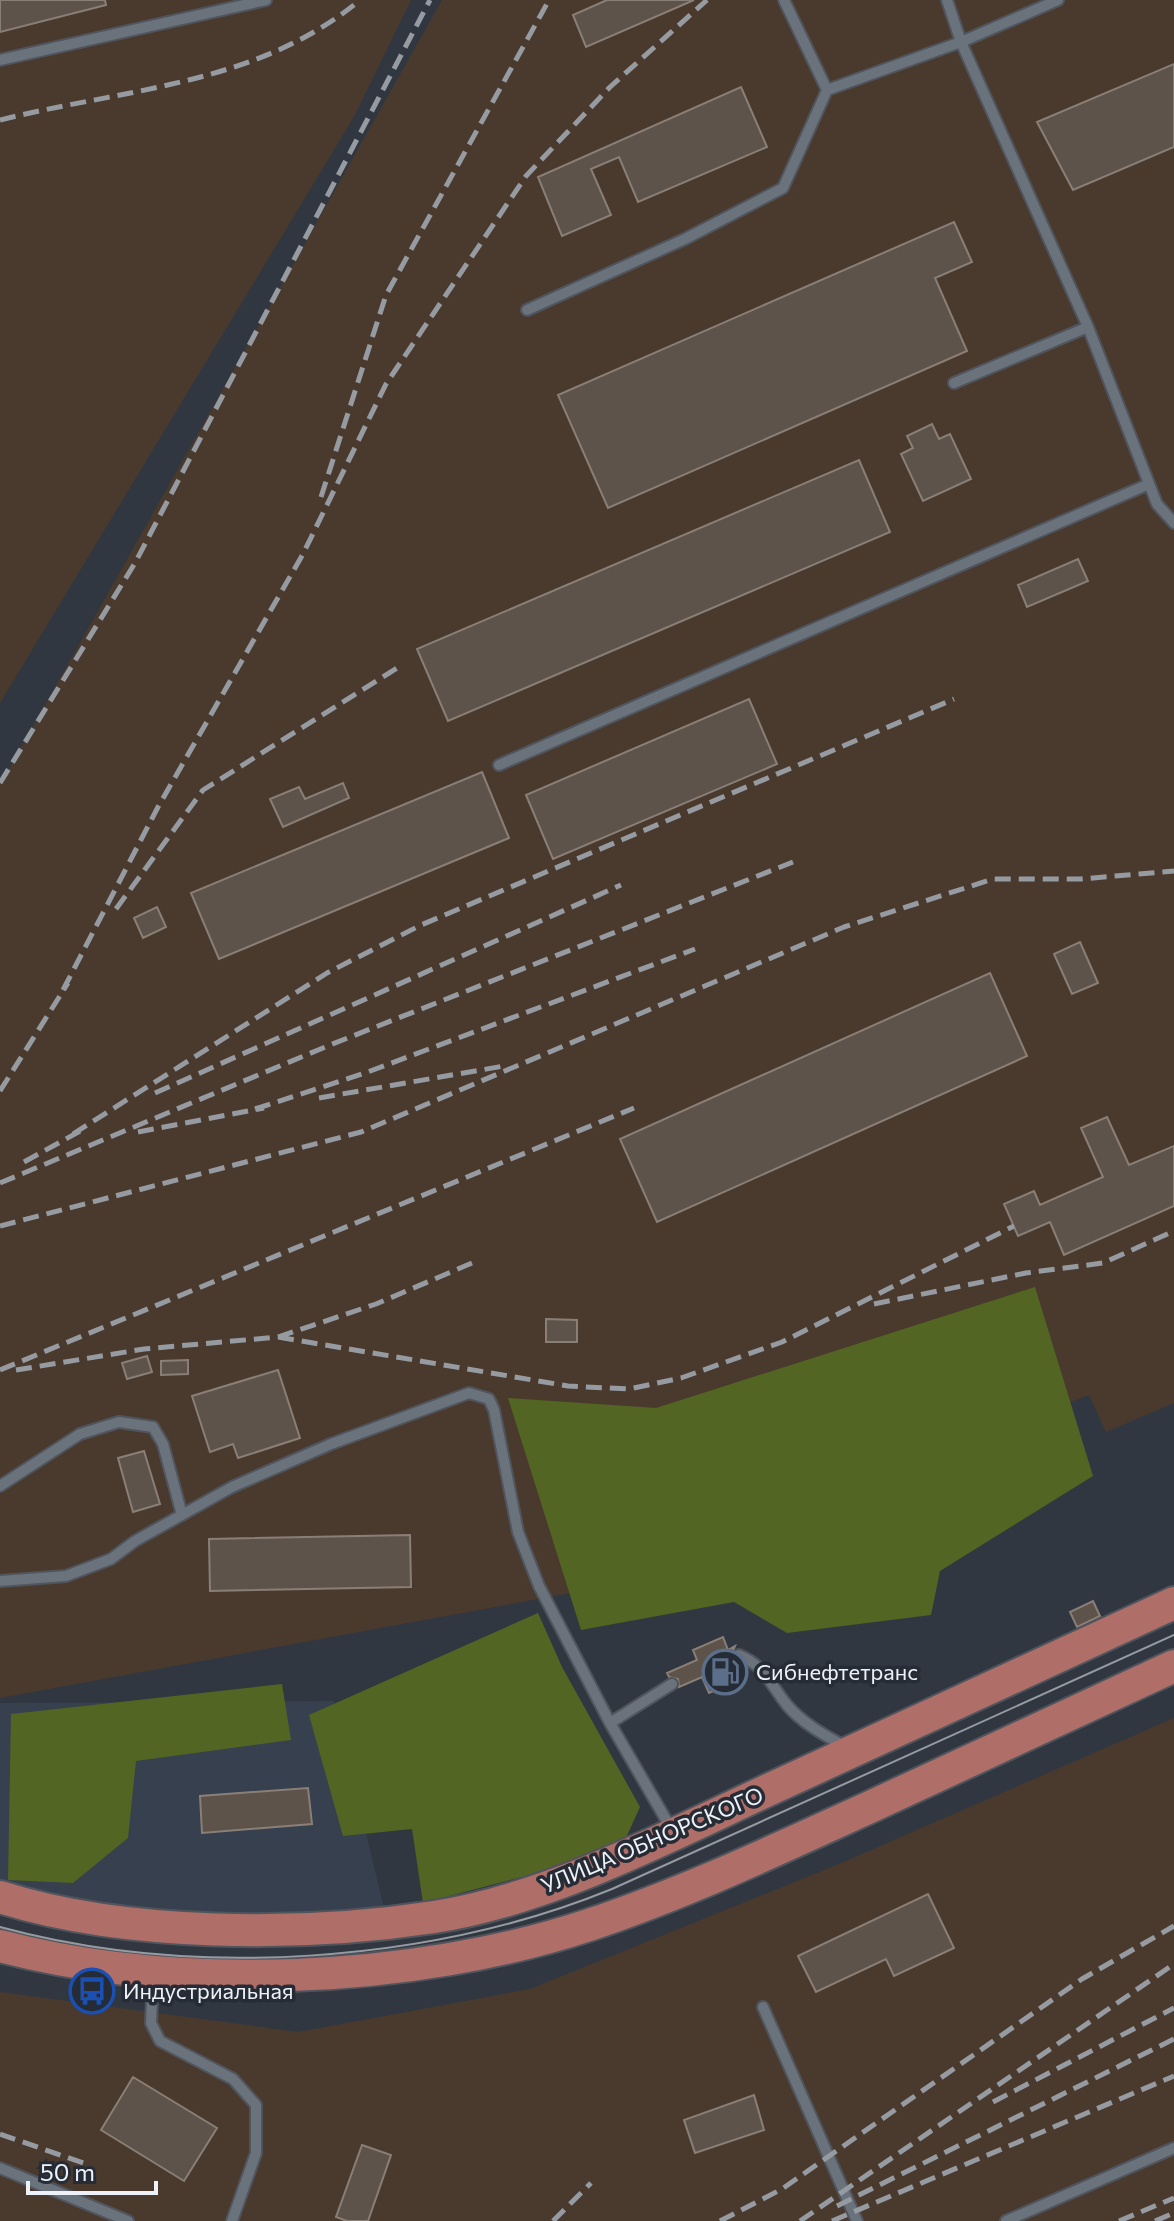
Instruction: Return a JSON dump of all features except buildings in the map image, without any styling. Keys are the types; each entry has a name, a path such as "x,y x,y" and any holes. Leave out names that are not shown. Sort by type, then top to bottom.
{"main road":[{"name":"УЛИЦА ОБНОРСКОГО","path":"0,1897 43,1911 165,1926 273,1930 435,1917 558,1884 1174,1603"},
{"path":"0,1946 36,1955 153,1971 271,1977 463,1956 588,1926 751,1862 1174,1666"}],"lane":[{"path":"0,60 266,0"},
{"path":"784,0 827,90"},
{"path":"947,0 961,42 1088,327 1157,504 1174,523"},
{"path":"527,310 685,239 783,188 827,90 961,42 1058,0"},
{"path":"954,383 1088,327"},
{"path":"499,765 1149,484"},
{"path":"0,1581 66,1576 111,1559 232,1487 345,1438 469,1393 489,1399 518,1532 539,1586 610,1723 670,1823 673,1834"},
{"path":"0,1486 80,1434 119,1422 153,1427 163,1444 182,1515"},
{"path":"739,1655 756,1662 788,1706 816,1730 853,1751"},
{"path":"610,1723 672,1684"},
{"path":"153,1971 151,2023 160,2041 233,2079 256,2105 256,2153 232,2221"},
{"path":"763,2007 857,2221"},
{"path":"1006,2221 1174,2148"},
{"path":"0,2168 128,2221"}],"shaded area":[{"path":"0,0 411,0 355,115 0,703"},
{"path":"442,0 1174,0 1174,1403 1106,1432 1089,1395 587,1590 0,1698 0,785"},
{"path":"334,1701 384,1908 272,1917 169,1916 0,1888 0,1703"},
{"path":"1174,1718 1174,2221 0,2221 0,1992 298,2032 530,1989 839,1864"}],"green space":[{"path":"1035,1287 1093,1476 940,1571 931,1615 787,1633 734,1602 581,1630 508,1398 656,1408"},
{"path":"538,1613 562,1667 640,1807 620,1851 423,1903 412,1829 343,1836 309,1715"},
{"path":"282,1684 291,1740 136,1761 128,1838 73,1883 8,1880 11,1714"}],"tram line":[{"path":"0,1927 74,1943 151,1954 230,1958 309,1956 388,1948 466,1934 541,1914 612,1889 1174,1635"}],"railway":[{"path":"0,120 141,91 234,67 278,50 320,28 360,0"},
{"path":"0,783 135,563 430,0"},
{"path":"321,497 386,295 549,0"},
{"path":"63,990 158,807 303,554 386,384 526,176 610,87 707,0"},
{"path":"116,909 203,790 397,668"},
{"path":"73,1134 327,973 421,925 954,699"},
{"path":"0,1183 330,1045 793,862"},
{"path":"0,1226 361,1132 844,927 993,879 1081,879 1174,871"},
{"path":"155,1093 621,885"},
{"path":"255,1109 365,1073 695,949"},
{"path":"0,1091 68,983"},
{"path":"319,1098 504,1066"},
{"path":"138,1132 264,1108"},
{"path":"0,1370 634,1108"},
{"path":"24,1162 84,1129"},
{"path":"278,1337 568,1386 629,1389 681,1378 782,1342 1014,1226"},
{"path":"874,1304 1026,1273 1103,1263 1174,1231"},
{"path":"16,1370 144,1349 278,1337 376,1304 472,1263"},
{"path":"720,2221 782,2189 1082,1979 1174,1926"},
{"path":"800,2221 1174,1964"},
{"path":"993,2102 1174,2008"},
{"path":"837,2206 1174,2039"},
{"path":"832,2221 1174,2076"},
{"path":"0,2134 86,2164"},
{"path":"553,2221 591,2183"},
{"path":"1119,2221 1174,2198"},
{"path":"1155,2221 1174,2213"}],"place":[{"name":"Сибнефтетранс","path":"725,1672"},
{"name":"Индустриальная","path":"92,1991"}]}
